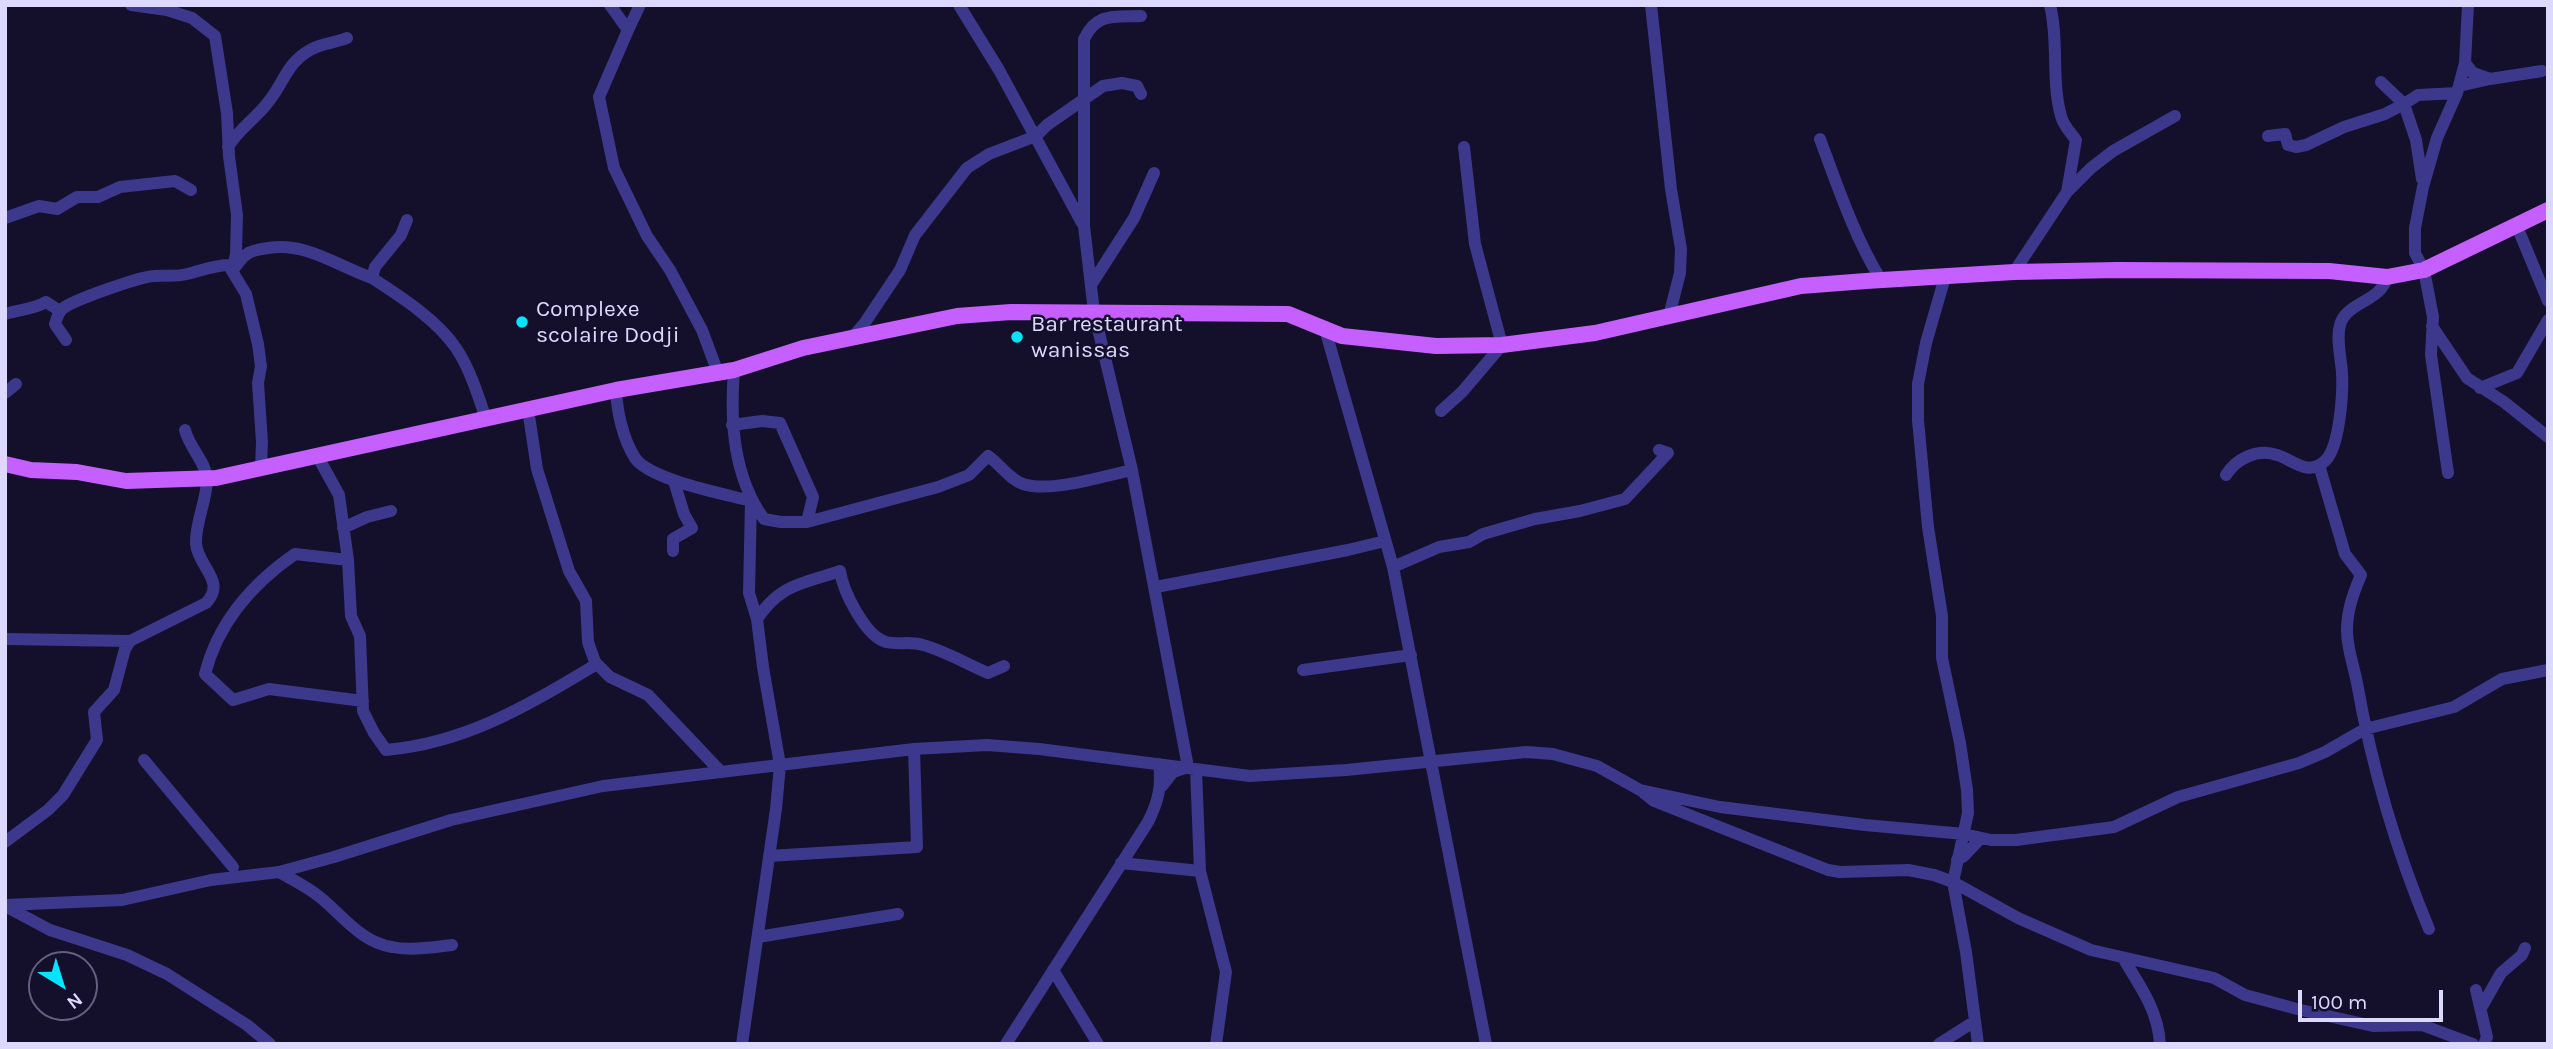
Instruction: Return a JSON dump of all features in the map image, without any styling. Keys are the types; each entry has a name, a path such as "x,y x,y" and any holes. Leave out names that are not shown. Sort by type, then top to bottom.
{"main road":[{"path":"5,464 31,470 77,472 126,481 207,478 318,457 616,390 726,372 803,348 957,316 1011,312 1288,314 1342,336 1436,346 1502,345 1595,333 1801,286 2014,272 2117,270 2329,271 2387,277 2424,270 2548,210"}],"street":[{"path":"131,5 167,10 192,18 215,36 227,113 228,147 237,215 236,254 232,271"},
{"path":"610,5 628,30"},
{"path":"640,5 599,97 614,169 647,236 670,270 726,372 738,460 751,501 764,519 807,522 938,487 969,475 988,456 1010,475 1027,485 1064,484 1132,470"},
{"path":"960,5 1036,136 1084,226"},
{"path":"1651,5 1671,189 1681,249 1680,273 1669,316"},
{"path":"2050,5 2055,25 2061,117 2076,140 2067,192"},
{"path":"2448,473 2431,355 2433,317 2424,270 2415,253 2416,228 2423,187 2437,138 2458,89 2465,63 2469,5"},
{"path":"1140,16 1109,17 1093,24 1083,45 1084,226 1094,312 1132,470 1192,768 1200,871 1226,972 1216,1044"},
{"path":"228,147 235,135 269,102 294,62 312,48 347,38"},
{"path":"2465,63 2473,73 2490,79"},
{"path":"2423,187 2416,140 2404,104 2385,86 2418,95 2546,70"},
{"path":"852,338 900,270 915,235 962,174 989,154 1036,136 1046,125 1103,86 1113,83 1134,85 1141,94"},
{"path":"2268,136 2285,134 2288,145 2306,145 2344,127 2390,111 2418,95"},
{"path":"2390,111 2403,116 2410,125"},
{"path":"2014,272 2067,192 2091,168 2113,151 2175,116"},
{"path":"1820,139 1864,252 1881,280"},
{"path":"1441,411 1502,345 1475,244 1464,147"},
{"path":"1091,285 1134,218 1154,173"},
{"path":"5,218 39,206 57,209 77,197 97,197 120,187 175,181 191,190"},
{"path":"372,278 375,267 401,236 407,220"},
{"path":"2516,224 2548,301"},
{"path":"232,271 248,252 287,246 326,257 344,268 372,278 413,305 450,340 465,364 486,419"},
{"path":"66,340 55,324 60,311 70,304 99,292 154,276 169,277 229,265 246,294 258,344 261,366 258,383 262,433 261,467"},
{"path":"1945,277 1926,342 1918,384 1918,421 1928,527 1941,616 1942,658 1967,790 1968,813 1953,882 1966,952 1978,1044"},
{"path":"2226,475 2232,464 2240,459 2267,453 2278,455 2304,468 2319,465 2326,460 2339,424 2342,378 2338,328 2342,318 2380,292 2387,277"},
{"path":"5,314 19,309 33,310 46,302 60,311"},
{"path":"2480,388 2517,373 2548,320"},
{"path":"2432,326 2467,378 2504,402 2548,437"},
{"path":"1325,329 1393,567 1486,1044"},
{"path":"5,393 16,384"},
{"path":"616,390 617,411 636,460 674,481 751,501"},
{"path":"527,409 534,457 564,557 586,601 588,642 597,664 610,677 648,695 721,772"},
{"path":"732,425 762,421 780,423 813,497 807,522"},
{"path":"5,639 130,641 206,603 213,596 212,579 196,544 207,478 202,462 188,444 185,430"},
{"path":"1393,567 1438,547 1469,541 1483,534 1535,519 1625,499 1668,453 1659,450"},
{"path":"318,457 339,495 348,560 351,616 360,636 363,711 386,750 427,745 516,712 530,701 597,664"},
{"path":"2319,465 2345,554 2361,575 2350,600 2347,634 2365,729 2398,848 2429,929"},
{"path":"673,551 674,539 692,528 684,514 674,481"},
{"path":"742,1044 780,765 757,620 749,593 751,501"},
{"path":"343,527 391,511"},
{"path":"1156,587 1385,541"},
{"path":"348,560 295,554 275,568 228,619 211,652 205,674 233,700 269,689 363,701"},
{"path":"757,620 770,602 785,590 841,571 852,602 868,629 878,639 923,645 988,673 1004,666"},
{"path":"5,842 48,810 63,795 93,749 98,733 94,712 114,690 125,649 130,641"},
{"path":"1303,670 1411,655"},
{"path":"1640,790 1720,807 1964,834 1991,840 2093,832 2113,827 2178,797 2299,763 2325,752 2365,729 2454,707 2502,679 2548,670"},
{"path":"5,905 122,900 211,880 279,872 491,810 603,786 914,749 987,745 1039,749 1250,776 1346,771 1525,752 1553,754 1597,766 1640,790 1654,802 1828,870 1908,870 1953,882 2018,918 2091,950 2214,978 2245,995 2301,1010 2373,1026 2422,1025 2455,1041 2473,1044"},
{"path":"769,856 918,847 914,749"},
{"path":"144,760 233,867"},
{"path":"1159,764 1162,786"},
{"path":"1006,1044 1148,822 1162,786 1173,772 1192,768"},
{"path":"1957,860 1981,838"},
{"path":"1121,863 1200,871"},
{"path":"279,872 306,887 357,931 377,942 408,949 452,946"},
{"path":"5,905 50,930 127,955 167,974 247,1024 270,1044"},
{"path":"758,937 898,914"},
{"path":"2481,1007 2494,984 2525,948"},
{"path":"2123,958 2149,1000 2159,1025 2160,1044"},
{"path":"1053,970 1098,1044"},
{"path":"2476,989 2487,1037 2484,1044"},
{"path":"1940,1044 1975,1021"}],"place":[{"name":"Complexe scolaire Dodji","path":"522,322"},
{"name":"Bar restaurant wanissas","path":"1017,337"}]}
